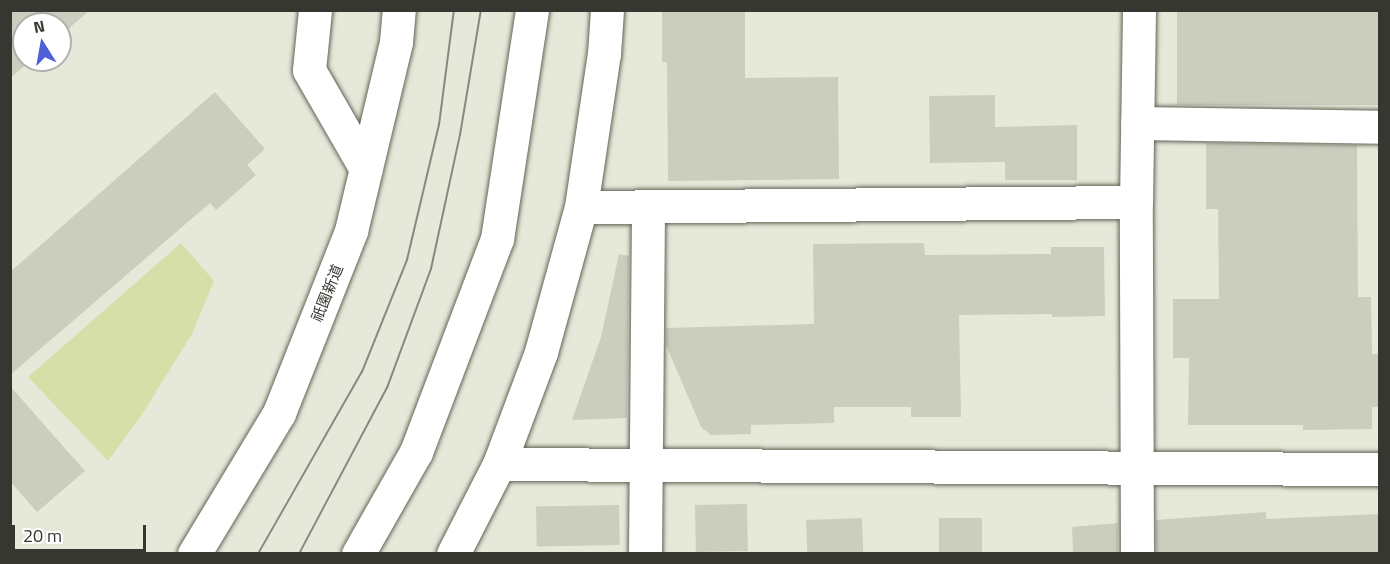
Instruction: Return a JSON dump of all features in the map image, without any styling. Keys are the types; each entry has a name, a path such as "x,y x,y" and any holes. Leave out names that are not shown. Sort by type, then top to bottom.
{"main road":[{"path":"315,10 309,70 366,169"},
{"name":"祇園新道","path":"194,554 279,413 351,231 396,42 399,10"},
{"path":"358,554 416,452 497,239 532,10"},
{"path":"453,554 499,464 541,352 581,207 604,54 607,10"},
{"path":"1137,554 1136,202 1139,10"},
{"path":"1137,123 1380,128"},
{"path":"581,207 1136,202"},
{"path":"645,554 648,207"},
{"path":"499,464 1380,469"}],"green space":[{"path":"181,243 214,281 192,334 143,413 108,461 28,377"}],"building":[{"path":"10,10 90,10 72,26 72,12 12,12 12,72 17,72 10,78"},
{"path":"662,10 745,10 745,78 838,77 839,179 668,181 667,62 662,62"},
{"path":"1177,10 1380,10 1380,105 1177,105"},
{"path":"215,92 265,149 247,165 256,175 216,210 210,203 10,375 10,272"},
{"path":"995,95 995,127 1077,125 1077,180 1005,180 1005,162 930,163 929,96"},
{"path":"1206,143 1357,145 1358,297 1371,297 1372,354 1380,354 1380,407 1372,407 1372,429 1303,430 1303,425 1188,425 1189,358 1173,358 1173,299 1219,299 1218,209 1206,209"},
{"path":"924,243 925,255 1051,254 1051,247 1104,247 1105,316 959,315 961,417 911,417 911,407 834,407 834,423 751,425 751,434 711,435 701,427 666,345 666,328 814,324 813,244"},
{"path":"619,254 629,256 627,418 572,420 601,337"},
{"path":"10,386 85,471 37,512 10,481"},
{"path":"747,504 748,551 696,552 695,505"},
{"path":"619,505 620,545 537,546 536,506"},
{"path":"1266,512 1266,519 1380,514 1380,554 1156,554 1156,520"},
{"path":"862,518 863,552 807,554 806,520"},
{"path":"939,518 982,518 982,554 939,554"},
{"path":"1118,523 1118,554 1073,554 1072,527"}],"tram line":[{"path":"258,554 362,372 407,260 439,125 454,10"},
{"path":"299,554 387,388 431,269 460,135 481,10"}]}
